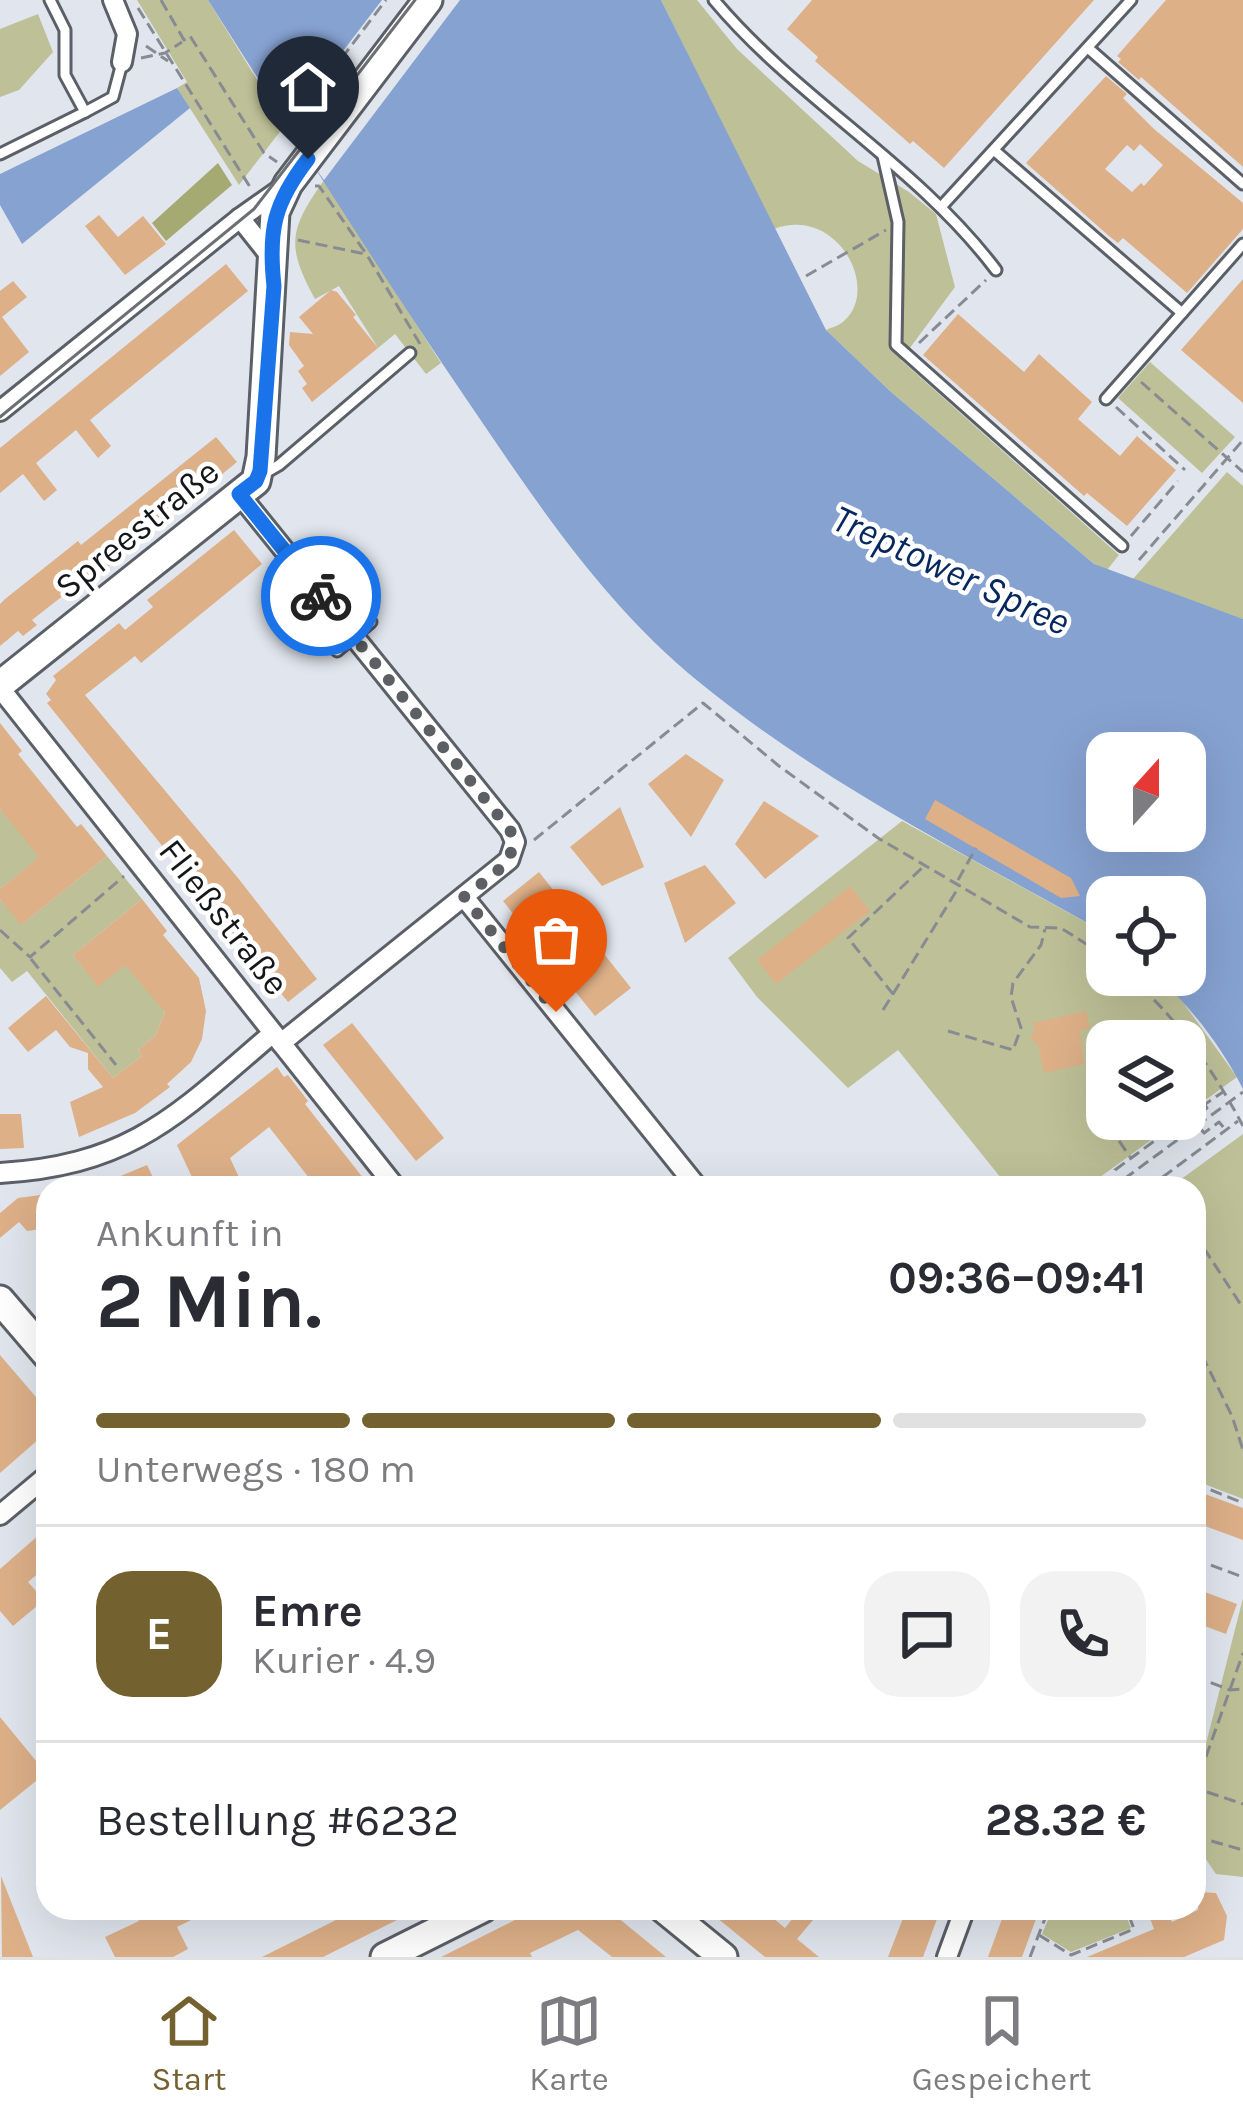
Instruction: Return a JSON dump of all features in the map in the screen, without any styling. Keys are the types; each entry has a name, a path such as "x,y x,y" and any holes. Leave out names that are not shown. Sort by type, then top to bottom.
{"main road":[{"name":"Spreestraße","path":"0,686 256,481 280,248 275,212 288,184 428,0"},
{"path":"0,1300 36,1342"},
{"path":"385,1957 459,1920"},
{"path":"678,1920 723,1957"}],"street":[{"path":"113,0 127,34 122,62"},
{"path":"0,411 288,184"},
{"path":"240,218 280,248"},
{"path":"0,1173 62,1167 110,1153 143,1136 464,897 514,851 510,830 239,494"},
{"name":"Fließstraße","path":"0,686 386,1176"},
{"path":"464,897 688,1176"},
{"path":"0,1515 36,1485"},
{"path":"947,1957 961,1920"}],"lane":[{"path":"50,0 65,30 64,75 85,112"},
{"path":"714,0 752,46 941,207 996,270"},
{"path":"941,207 1131,0"},
{"path":"1088,48 1243,184"},
{"path":"0,154 113,98 122,62"},
{"path":"995,151 1182,314"},
{"path":"884,156 898,222 896,345 1122,546"},
{"path":"1106,399 1243,244"},
{"path":"260,471 279,465 410,353"},
{"path":"337,650 371,622"},
{"path":"526,974 548,957"}],"path":[{"path":"133,0 240,177 265,201"},
{"path":"160,0 184,40"},
{"path":"287,130 386,0"},
{"path":"127,34 169,62"},
{"path":"122,62 158,55 190,36 264,153"},
{"path":"319,186 422,343 410,353"},
{"path":"280,248 367,255"},
{"path":"806,276 848,253"},
{"path":"906,355 996,270"},
{"path":"1130,372 1243,472"},
{"path":"1106,399 1186,470"},
{"path":"1138,560 1243,440"},
{"path":"1122,546 1178,481"},
{"path":"514,851 527,846 704,703 779,766 878,838 1030,927 1060,928 1086,944"},
{"path":"883,1010 976,848"},
{"path":"30,957 140,864"},
{"path":"893,994 848,938 926,865"},
{"path":"948,1031 1013,1050 1021,1028 1011,998 1013,983 1041,945 1046,927"},
{"path":"0,930 30,957 116,1065"},
{"path":"1152,996 1202,1056 1243,1126"},
{"path":"1206,1103 1223,1092"},
{"path":"1206,1119 1243,1092"},
{"path":"1164,1176 1240,1120"},
{"path":"1206,1132 1220,1122 1225,1130"},
{"path":"1119,1140 1131,1158"},
{"path":"1115,1176 1115,1170 1156,1140"},
{"path":"1128,1176 1177,1140"},
{"path":"1206,1251 1243,1308"},
{"path":"1234,1294 1243,1288"},
{"path":"1206,1366 1232,1415 1243,1450"},
{"path":"1206,1489 1243,1503"},
{"path":"1206,1563 1243,1577"},
{"path":"1206,1752 1243,1653"},
{"path":"1206,1681 1230,1690 1243,1689"},
{"path":"1206,1791 1243,1804"},
{"path":"1206,1839 1243,1850"},
{"path":"1030,1957 1045,1920"},
{"path":"1039,1935 1071,1955 1134,1929 1131,1920"}],"green space":[{"path":"137,0 208,0 285,125 239,185 177,88 187,82"},
{"path":"661,0 697,0 737,49 858,161 936,214 955,287 901,360 1119,555 1107,570 1094,564 891,392 826,330 842,323 854,307 858,290 846,254 817,229 797,225 774,229"},
{"path":"38,14 53,52 19,90 0,97 0,29"},
{"path":"218,163 232,185 166,241 152,223"},
{"path":"324,180 441,363 426,374 395,334 378,348 339,286 315,299 299,265 296,238 304,212"},
{"path":"1150,362 1235,437 1202,473 1118,398"},
{"path":"1227,472 1243,486 1243,619 1132,580"},
{"path":"0,809 45,853 0,889"},
{"path":"902,821 1086,922 1086,996 1178,996 1196,1020 1086,1020 1086,1140 1151,1140 1102,1176 999,1176 898,1050 848,1088 757,997 728,958"},
{"path":"107,856 142,899 73,955 98,986 128,962 165,1012 155,1036 138,1050 142,1056 113,1078 27,971 12,982 0,968 0,899 22,924"},
{"path":"1206,1034 1237,1077 1206,1100"},
{"path":"1243,1134 1243,1499 1206,1485 1206,1176 1185,1176"},
{"path":"1243,1598 1243,1877 1216,1874 1206,1859 1206,1744"},
{"path":"1048,1920 1128,1920 1131,1928 1071,1952 1042,1934"}],"water":[{"name":"Treptower Spree","path":"208,0 661,0 826,330 891,392 1094,564 1243,619 1243,1089 1206,1030 1206,1020 1198,1020 1177,996 1206,996 1206,876 1086,876 1086,922 897,817 747,719 665,652 602,586 520,478"},
{"path":"177,88 190,108 22,244 0,205 0,174"}],"pier":[{"path":"382,0 460,0 324,180 285,127"}],"building":[{"path":"812,0 1094,0 944,168 815,61 818,57 787,29"},
{"path":"1166,0 1243,0 1243,167 1118,62 1117,56"},
{"path":"1106,76 1154,129 1243,203 1243,229 1187,293 1123,238 1118,243 1109,236 1026,163","holes":["1140,144 1163,165 1132,192 1105,169 1127,145 1134,151"]},
{"path":"99,215 118,237 143,216 166,244 125,275 85,226"},
{"path":"226,264 248,291 90,420 111,446 98,458 76,430 36,463 57,490 44,501 23,474 0,493 0,448"},
{"path":"1243,279 1243,403 1181,350"},
{"path":"13,281 27,297 2,317 29,352 0,376 0,291"},
{"path":"331,290 356,315 353,317 378,348 312,402 302,388 307,384 298,371 304,366 289,345 290,332 313,334 299,317"},
{"path":"958,314 1024,372 1039,354 1092,402 1078,419 1120,456 1137,436 1176,470 1127,526 1087,493 1084,496 923,355"},
{"path":"216,437 237,462 96,577 92,573 32,620 37,625 23,636 18,631 0,646 0,604 5,599"},
{"path":"234,530 262,564 141,663 135,656 85,695 317,979 288,1002 47,703 51,700 46,694 56,680 53,676 119,623 125,630 153,607 147,600"},
{"path":"0,723 22,751 18,754 107,856 21,925 0,899 0,889 39,857 0,809"},
{"path":"686,754 724,780 691,837 648,784"},
{"path":"935,800 1071,878 1080,896 1061,898 925,819"},
{"path":"764,801 819,836 765,879 735,844"},
{"path":"620,807 644,867 602,886 570,847"},
{"path":"705,865 736,903 685,943 664,883"},
{"path":"539,872 631,988 595,1016 553,964 555,952 542,950 503,901"},
{"path":"850,886 870,911 776,984 757,960"},
{"path":"142,899 167,931 163,935 199,978 206,1011 202,1039 191,1062 167,1084 170,1087 135,1113 79,1137 70,1102 103,1087 88,1069 88,1053 70,1047 56,1030 28,1052 8,1028 46,996 113,1078 142,1056 138,1050 155,1036 165,1012 125,965 98,987 73,955"},
{"path":"1086,1011 1086,1029 1080,1031 1084,1064 1044,1073 1038,1045 1030,1038 1033,1023"},
{"path":"352,1023 444,1138 416,1161 323,1045"},
{"path":"277,1067 284,1077 288,1075 362,1176 308,1176 269,1127 230,1158 238,1176 191,1176 177,1145"},
{"path":"0,1114 21,1114 24,1148 0,1149"},
{"path":"147,1165 152,1176 121,1176"},
{"path":"36,1196 36,1230 27,1231 19,1222 0,1238 0,1213 18,1198"},
{"path":"0,1355 36,1397 36,1442 0,1473"},
{"path":"1206,1494 1243,1508 1243,1540 1206,1526"},
{"path":"36,1538 36,1575 28,1582 36,1591 36,1607 13,1626 0,1611 0,1569"},
{"path":"1206,1592 1237,1604 1226,1634 1206,1626"},
{"path":"0,1717 36,1761 36,1781 0,1810"},
{"path":"1,1876 33,1957 2,1957"},
{"path":"1206,1892 1216,1893 1227,1916 1224,1940 1184,1957 1087,1957 1154,1929 1151,1920 1206,1920"},
{"path":"191,1920 177,1927 188,1949 173,1957 115,1957 105,1937 139,1921"},
{"path":"336,1920 397,1920 323,1957 262,1957"},
{"path":"515,1920 621,1920 666,1957 612,1957 578,1930 530,1953 532,1957 441,1957"},
{"path":"720,1920 775,1920 785,1928 791,1920 813,1920 797,1939 819,1957 765,1957"},
{"path":"902,1920 937,1920 923,1957 888,1957"},
{"path":"1002,1920 1036,1920 1022,1957 988,1957"}],"tram line":[{"path":"0,417 254,209 415,0"}],"way so far":[{"path":"321,596 510,830 515,842 509,860 464,897 556,1012"}],"route":[{"path":"308,159 288,184 275,212 260,471 256,481 239,494 321,596"}]}
